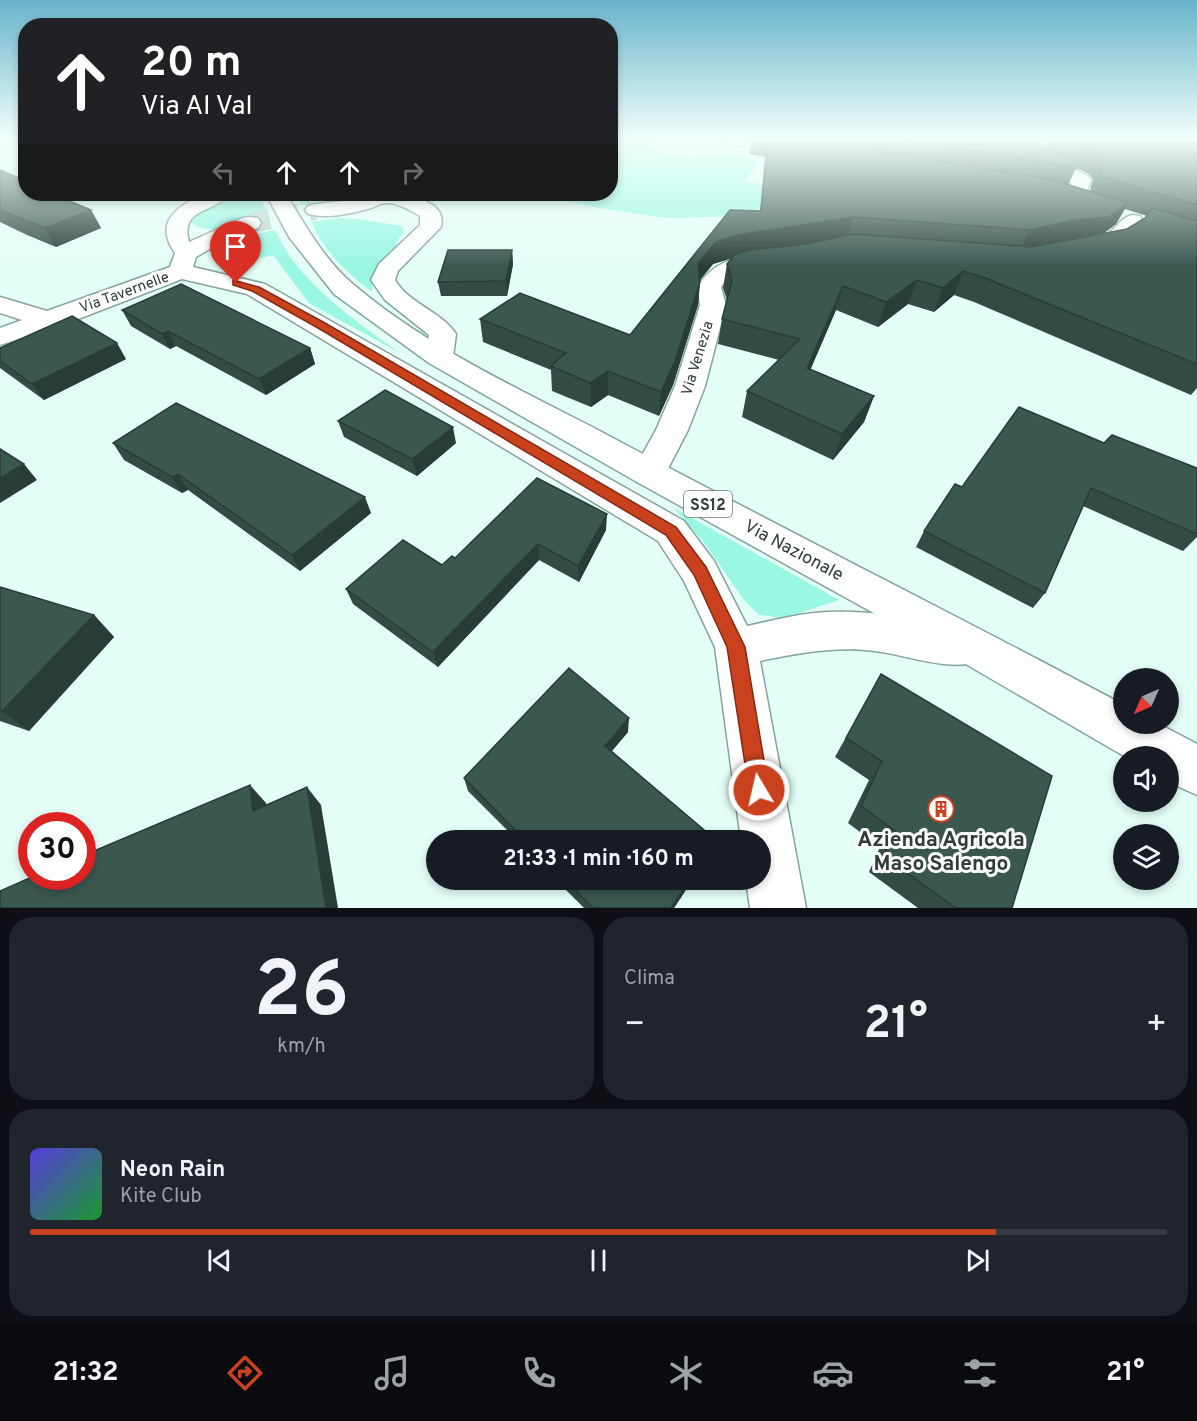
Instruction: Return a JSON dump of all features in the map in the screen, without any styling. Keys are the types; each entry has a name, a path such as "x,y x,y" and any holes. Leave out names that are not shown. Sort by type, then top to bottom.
{"street":[{"path":"1064,251 1106,245 1123,234 1083,182"},
{"path":"204,201 182,214 175,234 183,262 256,289 671,531 700,572 736,647 778,908"},
{"name":"Via Nazionale","path":"280,201 300,237 343,288 374,313 439,357 649,473 979,649 1197,771"},
{"path":"315,210 358,206 369,201"},
{"path":"404,201 430,213 432,220 430,227 387,268 383,280 387,290 434,323 443,334 439,357"},
{"name":"Via Tavernelle","path":"0,337 51,320 183,262 212,238 250,223"},
{"name":"Via Venezia","path":"649,473 672,430 690,386 713,305 709,287 722,271 744,264 789,259"},
{"path":"0,305 51,320"},
{"path":"736,647 816,631 874,632 979,649"}],"green space":[{"path":"618,182 751,182 800,193 740,216 667,218 567,201 618,201"},
{"path":"212,201 262,201 267,212 229,226 208,229 191,222 202,207"},
{"path":"299,201 349,201 301,205"},
{"path":"337,218 402,226 404,232 396,243 401,246 376,271 372,292 337,261 311,222"},
{"path":"275,230 291,258 328,298 400,353 309,303 273,255 257,259 239,270 224,266 218,259 237,242 250,236"},
{"path":"674,508 839,600 784,618 759,615 744,600 703,541"}],"building":[{"path":"0,182 18,182 18,201 70,201 91,210 45,228 0,209"},
{"path":"764,182 1061,182 1128,203 1109,217 1074,220 1030,230 853,217 739,235 716,242 698,263 700,282 675,361 661,392 608,371 590,383 551,366 566,353 480,319 520,293 630,335 730,210 761,211"},
{"path":"1121,182 1197,182 1197,205"},
{"path":"1152,208 1197,221 1197,364 963,271 943,288 917,280 886,302 843,286 807,368 874,396 842,434 747,391 800,339 722,319 732,281 727,264 735,254 806,244 854,234 1032,247 1127,229 1145,218"},
{"path":"448,250 512,250 506,281 438,282"},
{"path":"181,284 310,348 259,379 168,331 162,334 122,310"},
{"path":"72,316 117,343 32,384 0,361 0,348"},
{"path":"385,390 453,427 412,459 338,421"},
{"path":"176,403 365,497 292,555 178,474 172,477 113,443"},
{"path":"1019,407 1104,443 1112,435 1197,468 1197,534 1091,488 1045,593 924,531 955,484 962,487"},
{"path":"0,449 24,464 0,478"},
{"path":"537,478 607,514 578,566 538,544 433,652 346,589 403,540 442,565 452,556 455,558"},
{"path":"0,587 94,615 2,711 0,710"},
{"path":"569,668 629,718 605,746 704,830 515,830 464,778"},
{"name":"Azienda Agricola Maso Salengo","path":"881,674 1052,776 1012,908 956,908 884,856 895,831 861,806 882,761 846,738"},
{"path":"250,785 253,811 307,787 326,908 0,908 0,891 18,883 18,890 96,890 96,850"},
{"path":"575,890 683,890 671,908 593,908"}],"tunnel":[{"path":"250,223 315,210"}],"place":[{"name":"Azienda Agricola Maso Salengo","path":"941,809"}],"route":[{"path":"236,283 256,289 322,326 671,531 700,572 736,647 759,790"}]}
